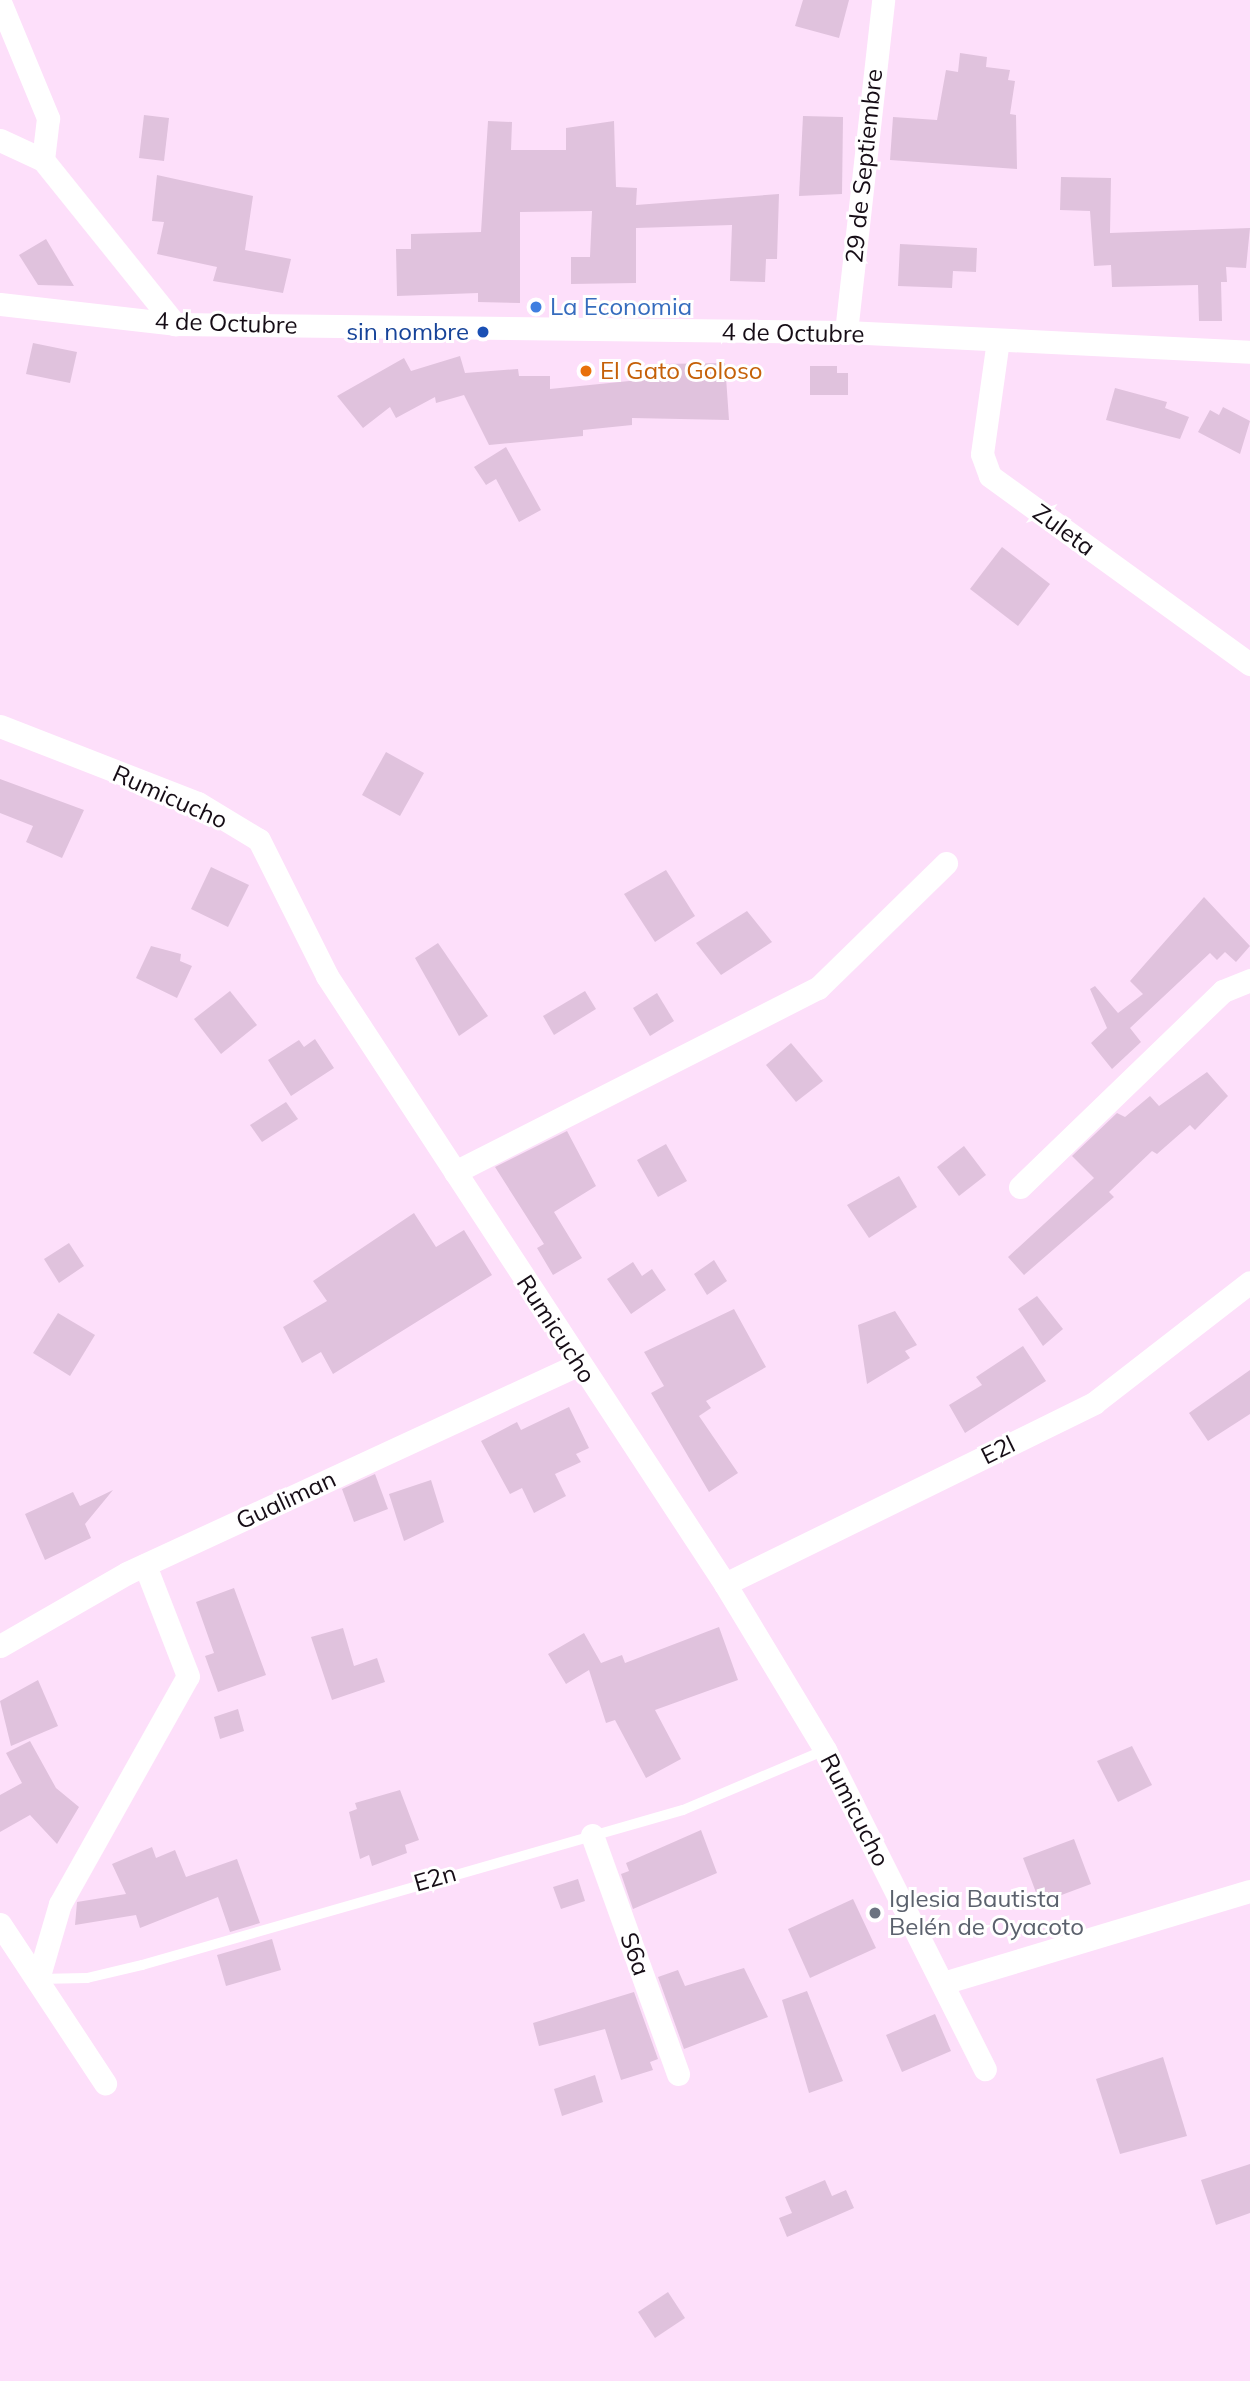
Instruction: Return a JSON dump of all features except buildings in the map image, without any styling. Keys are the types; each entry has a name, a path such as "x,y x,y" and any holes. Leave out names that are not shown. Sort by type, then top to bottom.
{"street":[{"name":"29 de Septiembre","path":"846,332 883,0"},
{"path":"0,2 48,118 43,160"},
{"path":"0,140 43,160 176,324"},
{"name":"4 de Octubre","path":"0,304 176,324 846,332 1250,352"},
{"name":"Zuleta","path":"998,340 982,454 990,476 1250,664"},
{"name":"Rumicucho","path":"0,726 198,803 259,840 327,976 578,1365 725,1584 825,1750 985,2069"},
{"path":"455,1172 818,988 946,863"},
{"path":"1020,1187 1223,991 1250,980"},
{"name":"E2l","path":"725,1584 1094,1403 1250,1282"},
{"name":"Gualiman","path":"0,1646 145,1565 578,1365"},
{"path":"38,1979 60,1904 188,1676 145,1565"},
{"name":"S6a","path":"592,1835 678,2074"},
{"path":"943,1983 1250,1891"},
{"path":"0,1924 105,2083"}],"lane":[{"name":"E2n","path":"38,1979 88,1978 142,1965 683,1810 825,1750"}],"place":[{"name":"La Economia","path":"536,307"},
{"name":"sin nombre","path":"483,332"},
{"name":"El Gato Goloso","path":"586,371"},
{"name":"Iglesia Bautista Belén de Oyacoto","path":"875,1913"}]}
